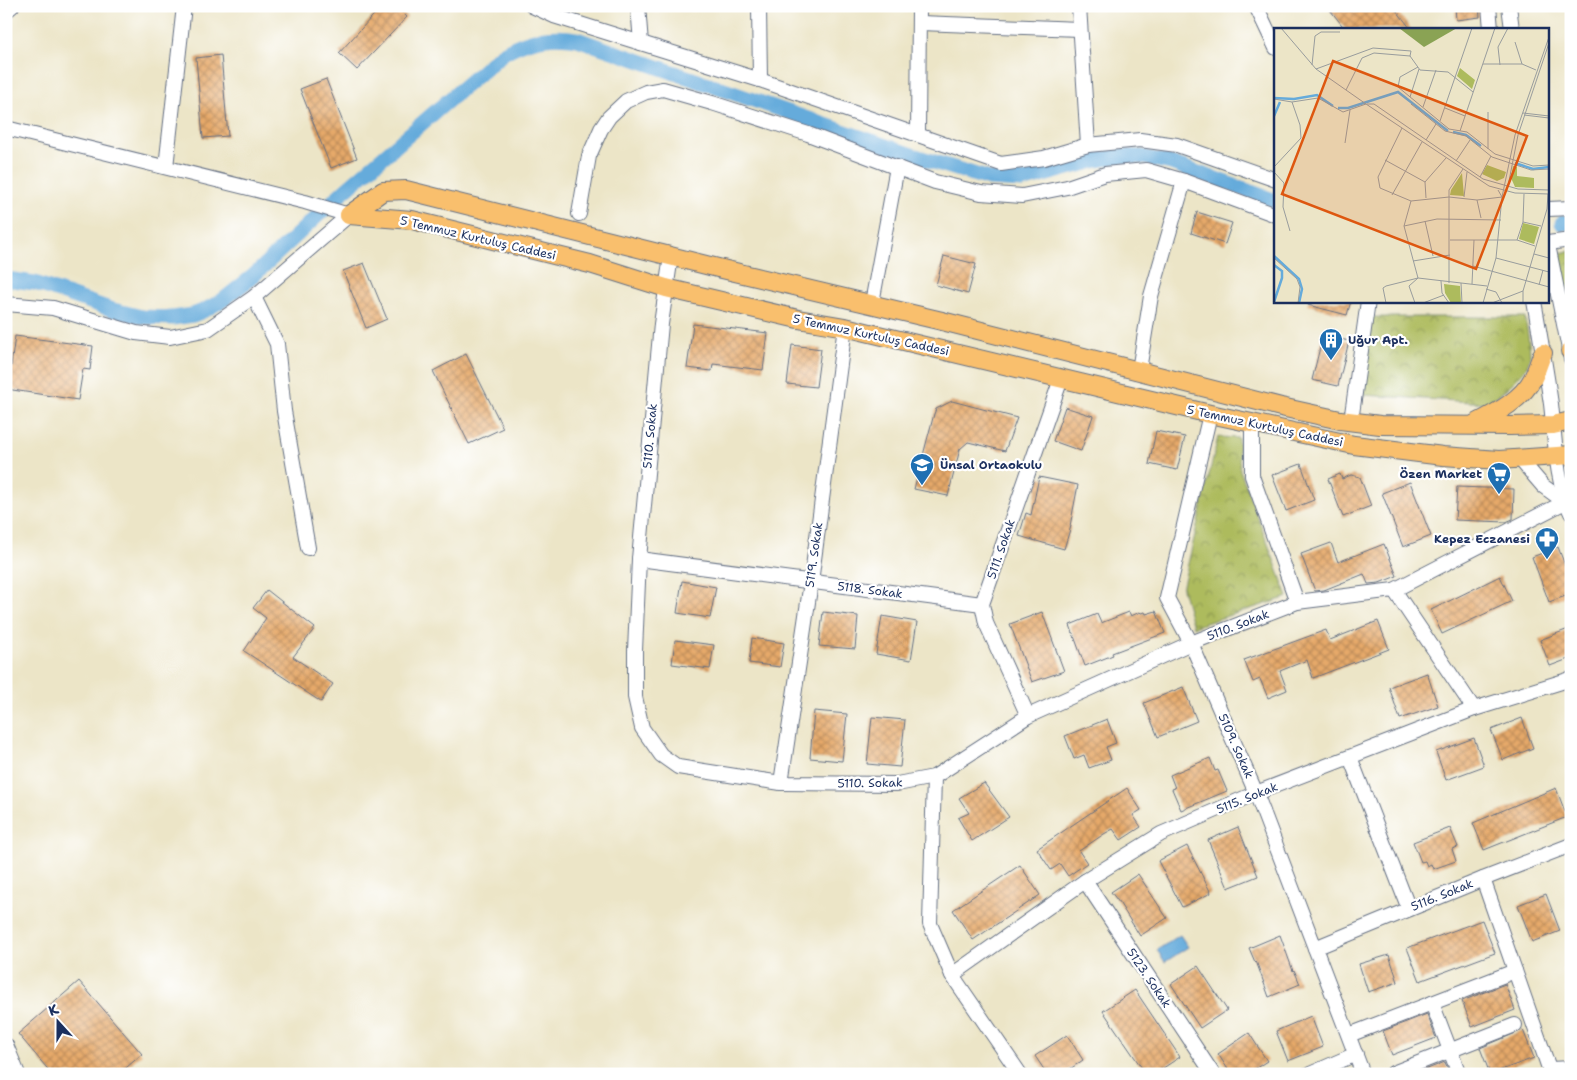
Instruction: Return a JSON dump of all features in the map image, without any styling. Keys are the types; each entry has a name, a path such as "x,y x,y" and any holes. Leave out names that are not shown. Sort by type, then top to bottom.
{"main road":[{"name":"5 Temmuz Kurtuluş Caddesi","path":"349,215 383,191 406,190 670,256 942,320 1281,407 1351,421 1380,425 1472,426 1571,422"},
{"name":"5 Temmuz Kurtuluş Caddesi","path":"349,215 412,220 590,264 666,288 798,319 845,327 1210,414 1354,445 1442,456 1499,460 1564,456"},
{"path":"933,348 942,320"},
{"path":"1472,426 1498,412 1514,400 1532,380 1543,353"}],"street":[{"path":"6,11 12,6"},
{"path":"166,167 184,6"},
{"path":"532,6 554,16 760,80 1001,164 1044,158 1088,145 1140,140 1177,145 1274,179"},
{"path":"638,6 641,43"},
{"path":"758,6 760,80"},
{"path":"918,135 919,6"},
{"path":"1079,6 1088,145"},
{"path":"1256,6 1274,44"},
{"path":"1489,6 1491,28"},
{"path":"1509,6 1512,28"},
{"path":"920,23 1080,29"},
{"path":"578,214 589,156 600,129 609,117 626,101 646,92 663,89 799,132 935,182 981,193 1022,196 1067,187 1105,174 1146,170 1184,181 1274,214"},
{"path":"6,128 305,202 349,215"},
{"path":"872,304 897,167"},
{"path":"1139,370 1151,296 1184,181"},
{"path":"1550,209 1571,208"},
{"path":"6,304 54,308 136,333 170,337 208,329 254,297 349,215"},
{"path":"1550,244 1571,240"},
{"path":"1550,254 1570,354"},
{"name":"5110. Sokak","path":"670,256 661,324 639,560 635,651 636,697 642,728 661,755 678,767 781,783 897,784 934,777 1028,716 1191,644 1297,602 1394,590 1565,507"},
{"path":"254,297 277,344 284,410 308,548"},
{"path":"1351,421 1368,302"},
{"path":"1534,302 1553,424 1564,456 1565,507"},
{"name":"5119. Sokak","path":"781,783 811,582 845,327"},
{"name":"5111. Sokak","path":"982,604 1061,379"},
{"name":"5109. Sokak","path":"1210,414 1167,598 1191,644 1256,793 1363,1074"},
{"path":"1252,422 1252,476 1297,602"},
{"path":"1519,458 1565,507"},
{"name":"5118. Sokak","path":"639,560 982,604"},
{"path":"1394,590 1474,709"},
{"path":"982,604 986,623 1028,716"},
{"name":"5115. Sokak","path":"952,975 1085,881 1161,834 1256,793 1474,709 1571,679"},
{"path":"1350,757 1409,909"},
{"path":"934,777 930,924 952,975 1020,1074"},
{"name":"5116. Sokak","path":"1315,948 1571,845"},
{"path":"1483,879 1551,1072 1571,1068"},
{"name":"5123. Sokak","path":"1085,881 1213,1074"},
{"path":"1349,1036 1515,971"},
{"path":"1432,1003 1459,1074"},
{"path":"1393,1073 1515,1025"},
{"path":"6,1045 18,1074"},
{"path":"1310,1074 1356,1054"}],"green space":[{"path":"1571,251 1571,309 1559,253"},
{"path":"1372,317 1525,317 1530,357 1525,369 1513,383 1487,403 1363,395"},
{"path":"1218,437 1238,438 1240,470 1288,597 1193,627 1182,589"}],"water":[{"path":"1180,935 1188,947 1165,962 1157,950"}],"building":[{"path":"382,6 396,6 407,17 357,70 339,53"},
{"path":"1327,6 1393,6 1410,28 1344,28"},
{"path":"1455,6 1479,6 1480,17 1456,20"},
{"path":"221,55 228,136 203,138 196,58"},
{"path":"326,79 357,158 331,168 300,89"},
{"path":"1197,212 1232,223 1225,244 1191,233"},
{"path":"944,256 976,264 968,294 936,285"},
{"path":"364,263 387,319 366,328 343,271"},
{"path":"1308,302 1351,302 1347,315 1308,305"},
{"path":"693,324 768,333 763,370 713,364 712,371 687,368"},
{"name":"Uğur Apt.","path":"1323,335 1349,341 1338,386 1312,380"},
{"path":"15,336 93,346 90,370 83,369 78,400 6,389 6,365 11,366"},
{"path":"792,345 821,349 816,387 787,384"},
{"path":"466,354 503,428 469,444 433,371"},
{"path":"952,401 1017,418 1005,451 968,442 960,449 948,496 914,489 936,409"},
{"path":"1065,407 1093,416 1081,451 1053,441"},
{"path":"1156,431 1185,437 1177,470 1149,464"},
{"path":"1301,464 1314,500 1286,511 1272,475"},
{"path":"1340,474 1342,479 1351,475 1360,477 1371,506 1343,517 1328,479"},
{"path":"1039,477 1078,485 1071,526 1064,549 1019,536 1026,513 1031,515"},
{"path":"1410,482 1431,536 1403,547 1382,493"},
{"path":"1457,487 1514,489 1513,519 1506,522 1455,520"},
{"path":"1331,543 1338,562 1384,544 1397,576 1379,583 1368,584 1364,574 1324,590 1315,591 1301,554"},
{"path":"1558,547 1571,581 1571,594 1549,602 1532,557"},
{"path":"1500,576 1512,601 1442,634 1431,610"},
{"path":"682,581 716,587 710,618 677,613"},
{"path":"267,590 315,628 293,657 333,684 321,702 244,651 266,618 253,608"},
{"path":"1156,611 1165,633 1112,653 1113,655 1085,666 1070,625 1097,614 1101,623 1129,612 1131,616 1140,612 1145,612 1146,614"},
{"path":"823,612 858,616 855,649 819,646"},
{"path":"1042,612 1064,671 1032,682 1010,624"},
{"path":"882,616 917,622 911,660 876,654"},
{"path":"1378,621 1389,649 1313,678 1307,660 1280,671 1287,690 1268,698 1260,679 1253,682 1244,660 1326,630 1330,640"},
{"path":"1571,628 1571,658 1550,666 1540,640"},
{"path":"752,638 784,643 780,667 749,663"},
{"path":"675,640 714,645 710,669 672,664"},
{"path":"1427,673 1438,706 1400,719 1389,687"},
{"path":"1183,687 1197,721 1158,737 1144,703"},
{"path":"814,711 847,714 842,761 810,758"},
{"path":"872,717 905,720 900,767 867,764"},
{"path":"1522,718 1533,748 1503,760 1491,730"},
{"path":"1107,719 1116,743 1106,747 1111,760 1089,768 1084,755 1074,759 1065,736"},
{"path":"1474,738 1484,766 1446,780 1436,752"},
{"path":"1210,758 1215,771 1218,770 1227,791 1181,810 1172,789 1175,788 1170,775"},
{"path":"984,783 1009,817 972,841 958,818 969,813 959,798"},
{"path":"1127,788 1141,810 1133,815 1141,827 1121,840 1113,829 1104,834 1079,851 1087,863 1068,876 1060,864 1051,870 1037,849"},
{"path":"1556,788 1567,817 1484,850 1473,823"},
{"path":"1238,827 1258,876 1228,888 1208,840"},
{"path":"1450,828 1458,847 1452,849 1456,861 1433,869 1431,864 1427,866 1425,861 1421,862 1413,842"},
{"path":"1187,846 1211,893 1182,907 1158,861"},
{"path":"1020,865 1040,895 973,940 953,910"},
{"path":"1138,874 1167,918 1140,936 1111,892"},
{"path":"1546,894 1560,931 1532,942 1518,905"},
{"path":"1482,920 1495,953 1420,981 1407,948"},
{"path":"1280,935 1293,971 1300,984 1269,997 1256,961 1249,948"},
{"path":"1389,955 1398,982 1368,992 1359,964"},
{"path":"1198,966 1227,1010 1200,1028 1171,984"},
{"path":"79,981 142,1054 119,1074 52,1074 18,1034"},
{"path":"1505,984 1515,1010 1472,1027 1462,1001"},
{"path":"1135,990 1180,1057 1154,1074 1146,1074 1103,1011"},
{"path":"1427,1014 1436,1038 1392,1055 1383,1031"},
{"path":"1311,1016 1323,1047 1288,1061 1276,1031"},
{"path":"1523,1030 1534,1058 1490,1074 1480,1048"},
{"path":"1249,1033 1267,1061 1247,1074 1231,1074 1218,1054"},
{"path":"1067,1035 1083,1060 1063,1074 1047,1074 1035,1056"},
{"path":"1445,1062 1450,1074 1415,1074"}],"waterway":[{"path":"6,279 35,283 113,310 142,317 173,318 193,315 203,311 223,300 252,277 345,190 502,54 529,41 557,37 577,39 915,156 989,179 1022,181 1097,160 1120,156 1143,157 1171,163 1274,200"},
{"path":"1562,223 1571,223"}],"place":[{"name":"Uğur Apt.","path":"1331,361"},
{"name":"Ünsal Ortaokulu","path":"922,486"},
{"name":"Özen Market","path":"1499,495"},
{"name":"Kepez Eczanesi","path":"1547,560"}]}
